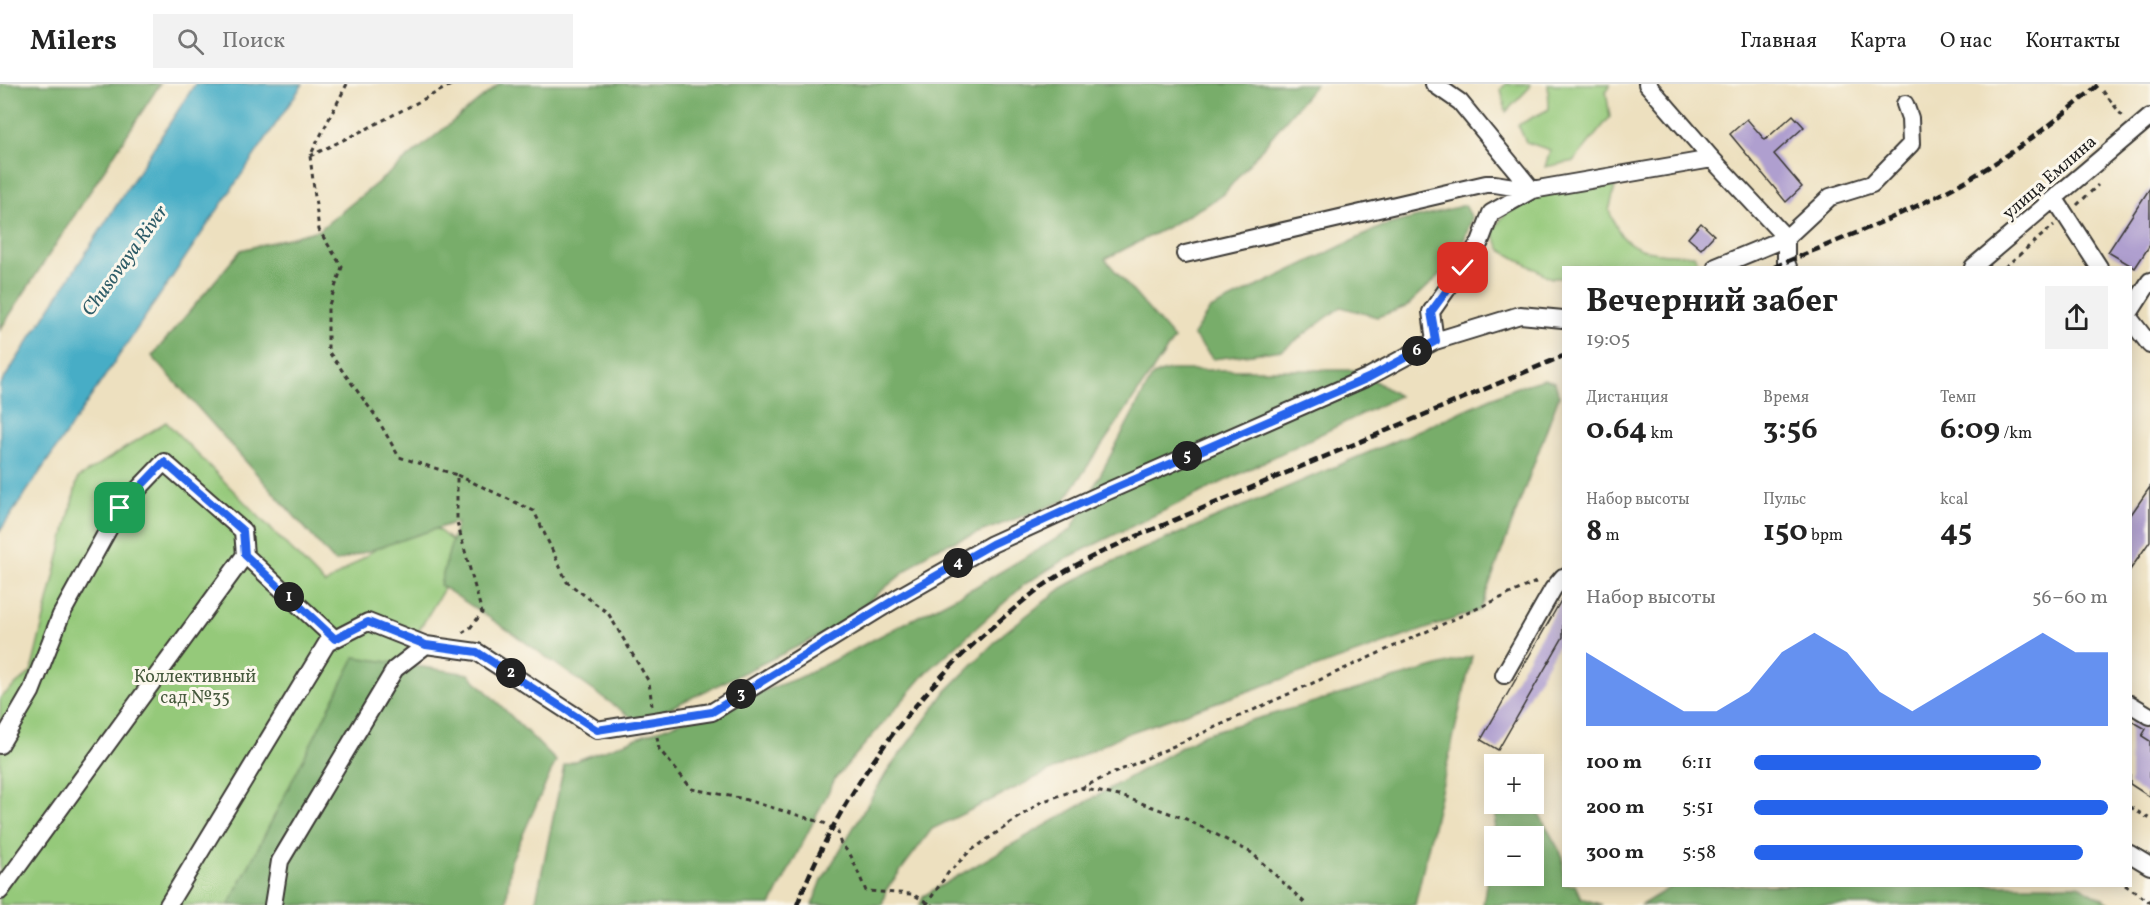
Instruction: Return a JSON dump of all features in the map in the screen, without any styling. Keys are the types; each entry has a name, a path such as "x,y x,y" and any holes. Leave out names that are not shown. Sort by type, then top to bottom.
{"street":[{"path":"1434,84 1460,102 1532,190"},
{"path":"1647,84 1712,159 1786,238 1788,266"},
{"path":"1718,266 1786,238 1830,197 1872,184 1911,144 1910,118 1905,104"},
{"name":"улица Емлина","path":"1974,266 2150,117"},
{"path":"1185,254 1486,184 1532,190 1712,159"},
{"path":"1436,341 1431,312 1480,242 1491,213 1532,190"},
{"path":"2055,198 2098,266"},
{"path":"2132,309 2150,281"},
{"path":"168,905 327,643 368,622 426,645 477,652 597,730 712,712 899,597 992,544 1368,378 1436,341 1520,315 1562,319"},
{"path":"2132,322 2150,345"},
{"path":"0,745 31,692 61,615 120,508 164,462 243,531 245,555 0,891"},
{"path":"245,555 335,639"},
{"path":"1504,675 1553,589 1562,578"},
{"path":"273,905 280,861 395,669 426,645"},
{"path":"2132,705 2150,716"},
{"path":"2132,855 2150,866"}],"path":[{"path":"347,84 310,156 318,230 342,267 328,308 328,351 377,418 399,457 457,475 457,522 482,613 470,628 461,634"},
{"path":"310,156 368,129 453,84"},
{"path":"2103,92 2118,112"},
{"path":"926,905 948,873 969,852 1041,802 1080,788 1456,620 1542,579"},
{"path":"1080,788 1124,797 1186,819 1252,853 1307,905"},
{"path":"2132,808 2150,819"},
{"path":"2128,887 2150,902"}],"green space":[{"path":"0,84 160,84 0,330"},
{"path":"499,84 1316,84 1223,195 1168,227 1105,259 1174,339 1064,501 932,550 834,629 639,723 440,585 457,522 335,562 152,356 241,250 319,230"},
{"path":"1506,84 1530,84 1529,88 1506,112 1501,89"},
{"path":"1548,84 1610,84 1606,91 1610,117 1574,161 1545,167 1550,150 1526,142 1518,125 1549,109"},
{"path":"1604,185 1615,187 1609,211 1620,234 1629,243 1655,253 1694,255 1699,265 1562,266 1562,278 1551,278 1501,250 1492,231 1505,214 1533,195 1600,188"},
{"path":"1465,205 1472,218 1464,240 1440,275 1406,307 1377,317 1341,307 1283,350 1213,359 1193,335 1210,309 1383,226"},
{"path":"1170,370 1357,370 1399,396 1069,557 1025,584 927,672 835,779 771,905 535,905 564,765 801,677 975,587 1071,530 1153,375"},
{"path":"1544,379 1555,382 1559,396 1480,610 1123,735 932,829 886,890 882,905 812,905 822,880 887,772 946,691 1004,633 1062,588 1096,569 1514,388"},
{"name":"Коллективный сад №35","path":"166,422 325,584 422,517 466,552 254,905 0,905 0,698 31,672 78,478"},
{"path":"1472,656 1415,905 920,905 923,896 1204,734"},
{"path":"355,657 469,674 556,761 511,861 506,905 229,905"},
{"path":"1497,814 1539,814 1562,855 1562,887 1576,887 1581,898 1602,905 1483,905 1486,886 1544,886 1544,826 1495,826"},
{"path":"1671,887 2082,887 2113,905 1641,905"}],"water":[{"name":"Chusovaya River","path":"195,84 303,84 0,531 0,385"}],"building":[{"path":"1793,115 1804,127 1774,154 1802,187 1786,202 1730,134 1747,119 1765,140"},
{"path":"2150,188 2150,245 2135,268 2108,252"},
{"path":"1701,223 1714,235 1701,249 1688,238"},
{"path":"2150,487 2150,541 2132,567 2132,513"},
{"path":"1562,599 1562,639 1498,750 1481,740"},
{"path":"2132,721 2146,729 2142,736 2150,741 2150,797 2132,785"}],"railway":[{"path":"1776,266 1891,218 1975,176 2060,117 2099,84"},
{"path":"797,905 834,825 880,751 935,683 998,622 1038,590 1062,573 1137,536 1562,356"}],"route":[{"path":"120,508 164,462 243,531 245,555 335,639 368,622 426,645 477,652 545,694 597,730 712,712 899,597 992,544 1368,378 1436,341 1431,312 1463,268"}]}
